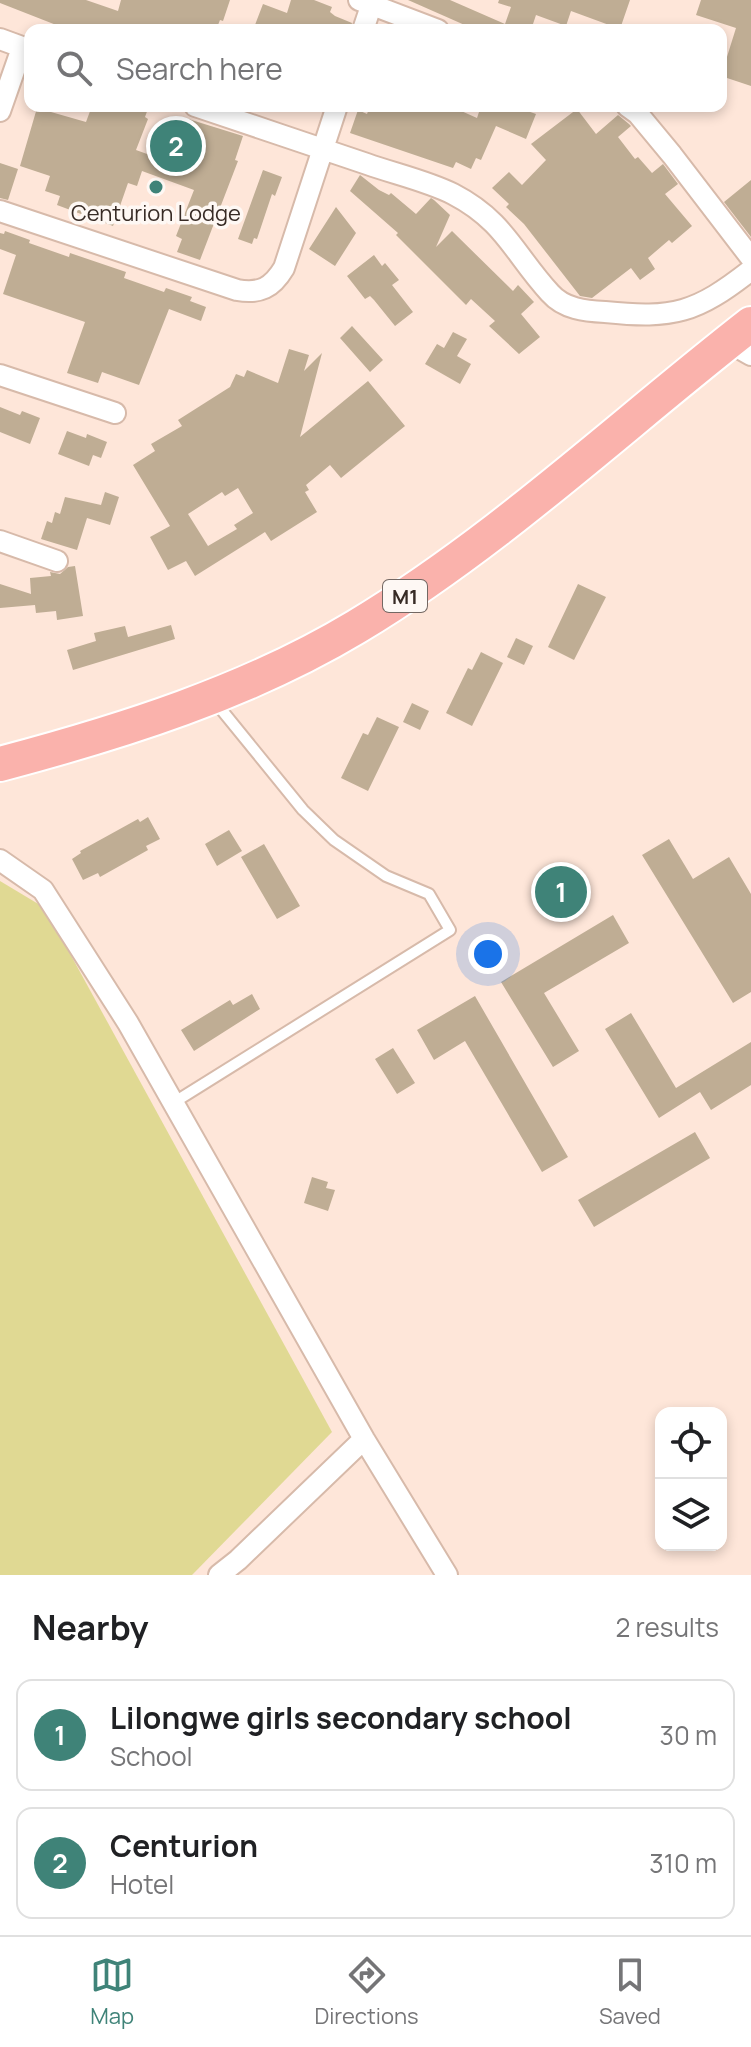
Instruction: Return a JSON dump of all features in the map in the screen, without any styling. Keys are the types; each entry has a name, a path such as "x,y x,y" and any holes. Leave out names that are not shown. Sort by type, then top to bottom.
{"highway":[{"name":"M1","path":"0,764 63,748 212,698 354,629 402,599 485,538 743,340"}],"street":[{"path":"364,24 368,1 424,24"},
{"path":"0,39 24,48"},
{"path":"0,111 24,54"},
{"path":"213,112 450,192 471,204 509,237 550,294 562,304 576,309 670,315 728,288 751,270"},
{"path":"0,211 237,290 251,293 265,290 276,281 284,268 335,112"},
{"path":"635,112 751,258"},
{"path":"0,375 115,413"},
{"path":"0,541 57,561"},
{"path":"0,860 43,890 128,1023 364,1439 447,1575"},
{"path":"219,1575 364,1439"}],"lane":[{"path":"173,1103 450,930 429,894 386,876 334,840 303,810 212,698"}],"shaded area":[{"path":"0,881 45,908 332,1432 192,1575 0,1575"}],"building":[{"path":"0,0 86,0 118,11 121,0 230,0 223,21 220,20 218,24 54,24 0,3"},
{"path":"291,0 314,0 332,7 330,12 335,16 352,23 255,24 263,4 287,13"},
{"path":"408,0 450,0 505,24 462,24"},
{"path":"499,0 630,0 622,24 606,24 571,11 567,24 536,15 533,24 505,24 511,7 498,3"},
{"path":"701,0 751,0 751,86 727,78 727,57 736,28 696,15"},
{"path":"36,112 51,112 86,122 90,112 147,112 145,117 148,119 136,150 169,162 185,118 243,136 235,160 238,161 200,260 177,252 182,239 176,236 194,190 142,171 137,186 128,183 113,226 57,205 60,196 45,191 50,176 20,166"},
{"path":"357,112 464,112 477,118 479,112 536,114 526,139 496,126 481,160 476,158 471,169 456,162 453,168 350,133"},
{"path":"573,112 579,112 596,134 618,115 631,126 618,137 635,159 638,157 652,173 663,164 678,184 665,194 692,226 648,258 655,269 640,280 631,268 592,298 580,296 524,224 506,207 509,204 492,188 509,172 522,185 546,160 531,144"},
{"path":"0,163 18,169 8,200 0,198"},
{"path":"263,170 282,177 275,196 272,194 257,239 254,238 252,244 238,239"},
{"path":"360,175 379,190 389,195 391,193 416,214 431,198 434,200 450,215 436,247 452,231 513,291 518,285 534,302 521,314 540,337 519,354 489,326 495,321 471,299 466,305 396,235 398,233 350,191"},
{"path":"751,180 751,237 724,202"},
{"path":"336,207 356,233 335,266 309,249"},
{"path":"5,231 69,257 70,253 126,272 124,278 164,292 166,288 192,297 190,301 206,307 201,321 169,309 139,385 102,372 98,383 67,373 85,322 3,294 16,255 0,249 0,233 4,234"},
{"path":"374,255 399,280 392,285 413,312 395,326 370,296 365,299 347,276"},
{"path":"352,326 383,360 370,372 340,338"},
{"path":"453,332 467,339 457,356 471,364 460,384 425,364 437,344 444,348"},
{"path":"289,349 309,355 304,371 322,353 300,437 368,381 405,426 341,478 330,465 306,485 309,490 305,492 317,512 271,541 265,532 195,576 186,561 168,570 150,537 170,526 133,465 155,451 151,444 182,426 178,420 230,387 236,374 244,377 247,370 278,383","holes":["238,488 253,513 234,525 237,529 208,546 188,514 222,492 225,496"]},
{"path":"0,407 20,415 22,411 40,418 30,444 0,432"},
{"path":"67,431 86,438 87,434 107,442 101,458 93,455 89,466 58,454"},
{"path":"105,492 119,497 110,525 87,518 77,550 41,539 47,521 52,523 55,512 60,514 65,497 101,505"},
{"path":"75,566 83,616 57,620 56,611 36,613 35,605 0,608 0,584 31,594 30,578 51,576 50,572 60,574 68,567"},
{"path":"578,584 606,597 574,660 548,647"},
{"path":"171,625 175,639 73,670 67,650 96,641 94,633 125,626 128,637"},
{"path":"516,638 533,646 524,665 507,657"},
{"path":"481,652 503,663 472,726 446,713 468,668 472,670"},
{"path":"412,703 429,711 420,730 403,722"},
{"path":"377,717 399,727 368,791 341,778 363,733 368,735"},
{"path":"148,817 160,839 146,846 148,850 100,877 98,873 83,880 72,859 80,851 138,819 140,822"},
{"path":"229,830 242,851 217,866 205,844"},
{"path":"669,839 693,879 729,857 751,894 751,992 733,1003 642,855"},
{"path":"264,844 300,906 277,919 241,857"},
{"path":"613,915 629,943 544,993 579,1051 553,1067 501,982"},
{"path":"252,994 260,1009 194,1051 181,1030 230,1000 233,1005"},
{"path":"475,996 568,1157 542,1172 465,1041 434,1060 417,1030"},
{"path":"631,1013 676,1088 751,1042 751,1085 711,1110 700,1092 659,1118 605,1029"},
{"path":"393,1048 415,1083 397,1094 375,1059"},
{"path":"695,1132 710,1158 594,1227 578,1200"},
{"path":"312,1177 328,1182 326,1188 335,1190 328,1211 304,1203"}],"place":[{"name":"Centurion","path":"176,146"},
{"name":"Centurion Lodge","path":"156,187"},
{"name":"Lilongwe girls secondary school","path":"561,892"}]}
